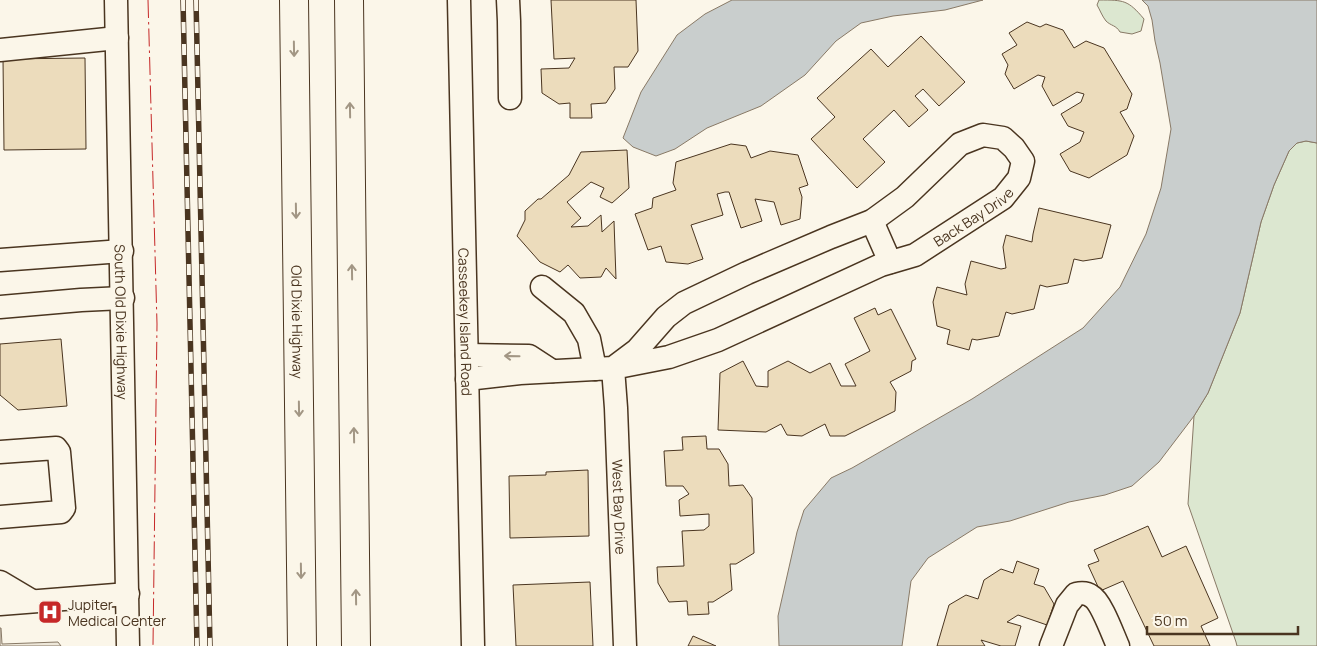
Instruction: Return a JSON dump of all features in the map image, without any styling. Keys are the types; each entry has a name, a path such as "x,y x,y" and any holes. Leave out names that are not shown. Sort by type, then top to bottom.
{"main road":[{"name":"Old Dixie Highway","path":"294,0 302,646"},
{"path":"349,0 356,646"}],"street":[{"name":"South Old Dixie Highway","path":"116,0 128,646"},
{"name":"Casseekey Island Road","path":"459,0 473,646"},
{"path":"508,0 510,98"},
{"path":"0,50 117,38"},
{"name":"Back Bay Drive","path":"468,379 604,368 669,357 718,340 881,265 915,255 1003,198 1020,178 1023,161 1014,148 1003,138 983,136 960,144 906,197 872,222 831,237 747,273 684,303 666,317 637,350 604,368"},
{"path":"872,222 890,262"},
{"path":"0,260 122,251"},
{"name":"West Bay Drive","path":"542,287 574,313 604,368 616,408 625,646"},
{"path":"0,307 123,298"},
{"path":"467,355 529,356 552,371"},
{"path":"0,452 56,448 59,452 64,508 61,512 0,518"},
{"path":"0,582 32,601"},
{"path":"1051,646 1067,605 1076,594 1083,593 1092,596 1099,604 1118,646"},
{"path":"0,604 128,594"}],"green space":[{"path":"1099,0 1125,2 1134,8 1144,19 1141,31 1132,34 1120,32 1105,19 1097,5"},
{"path":"1306,141 1317,143 1317,646 1237,646 1188,504 1194,416 1208,393 1240,313 1261,222 1274,185 1289,151 1297,143"}],"shaded area":[{"path":"732,0 983,0 945,10 893,16 861,23 836,41 805,75 761,106 707,128 675,149 656,156 633,147 623,138 641,92 677,35 705,14"},
{"path":"1142,0 1317,0 1317,143 1306,141 1297,143 1289,151 1274,185 1261,222 1240,313 1208,393 1194,416 1159,462 1132,486 1105,495 1069,502 1010,521 977,527 928,558 911,581 902,646 779,646 778,616 797,532 804,510 831,478 852,468 972,399 1083,328 1120,287 1146,234 1161,188 1171,129 1152,20 1148,6"},
{"path":"0,628 2,644 58,642 61,646 0,646"}],"building":[{"path":"551,0 636,0 638,51 628,67 614,67 615,89 606,103 591,104 592,118 570,118 570,103 559,104 542,93 541,69 569,68 575,58 554,59"},
{"path":"1027,22 1040,27 1046,24 1063,30 1074,48 1086,41 1104,48 1132,94 1127,109 1120,112 1134,136 1127,155 1089,178 1070,171 1060,154 1080,142 1084,132 1068,126 1061,114 1081,102 1084,94 1077,92 1053,106 1042,86 1045,77 1038,75 1014,89 1005,74 1008,65 1002,54 1017,45 1009,33"},
{"path":"921,36 965,82 939,106 923,89 915,96 928,110 909,127 894,110 863,139 885,162 857,188 811,139 835,117 817,98 871,49 888,67"},
{"path":"85,58 86,149 4,150 3,59"},
{"path":"731,144 746,146 751,158 770,151 798,155 808,185 799,188 802,197 800,219 781,225 774,202 755,199 762,221 741,228 729,192 717,194 723,215 691,225 703,259 688,264 666,262 661,246 648,250 635,214 652,208 653,198 676,190 673,183 676,162"},
{"path":"627,150 629,188 612,203 600,197 604,188 591,182 567,202 581,218 571,227 588,226 601,215 602,232 614,221 616,279 606,268 601,277 580,278 568,265 560,272 540,262 517,236 525,220 525,211 569,175 581,152"},
{"path":"1039,208 1111,225 1102,258 1083,261 1074,259 1068,283 1047,287 1040,285 1034,309 1012,314 1006,312 999,336 977,340 972,339 969,350 947,344 950,330 937,326 933,302 937,287 967,295 965,284 971,261 1001,269 1006,268 1003,247 1006,235 1032,242"},
{"path":"875,308 878,315 891,309 916,359 912,361 911,371 890,382 896,392 895,411 845,436 830,436 825,424 802,436 787,435 781,424 766,432 718,430 720,373 743,361 756,386 768,387 768,371 788,361 810,373 830,363 841,386 856,386 845,364 870,351 854,318"},
{"path":"61,339 67,406 18,410 0,395 0,344"},
{"path":"706,436 707,449 719,449 728,464 729,486 743,485 752,498 754,553 736,564 730,564 732,590 713,602 708,602 709,614 688,615 687,601 669,602 658,583 657,567 684,566 682,531 704,530 709,526 709,514 680,516 679,500 689,494 683,486 666,486 664,451 683,450 682,437"},
{"path":"588,470 589,536 510,538 509,476 546,475 546,472"},
{"path":"1148,526 1162,557 1186,546 1218,618 1201,626 1210,646 1154,646 1123,581 1100,591 1088,565 1099,561 1094,550"},
{"path":"1017,561 1039,569 1034,584 1044,587 1054,604 1047,625 1018,615 1007,622 1021,626 1015,646 1001,646 981,640 985,646 937,646 949,605 966,595 978,599 984,580 1001,569 1013,573"},
{"path":"590,582 593,646 516,646 513,585"},
{"path":"693,636 716,646 688,646"}],"railway":[{"path":"183,0 197,646"},
{"path":"196,0 210,646"}],"power":[{"path":"148,0 157,324 153,646"}],"place":[{"name":"Jupiter Medical Center","path":"50,612"}]}
